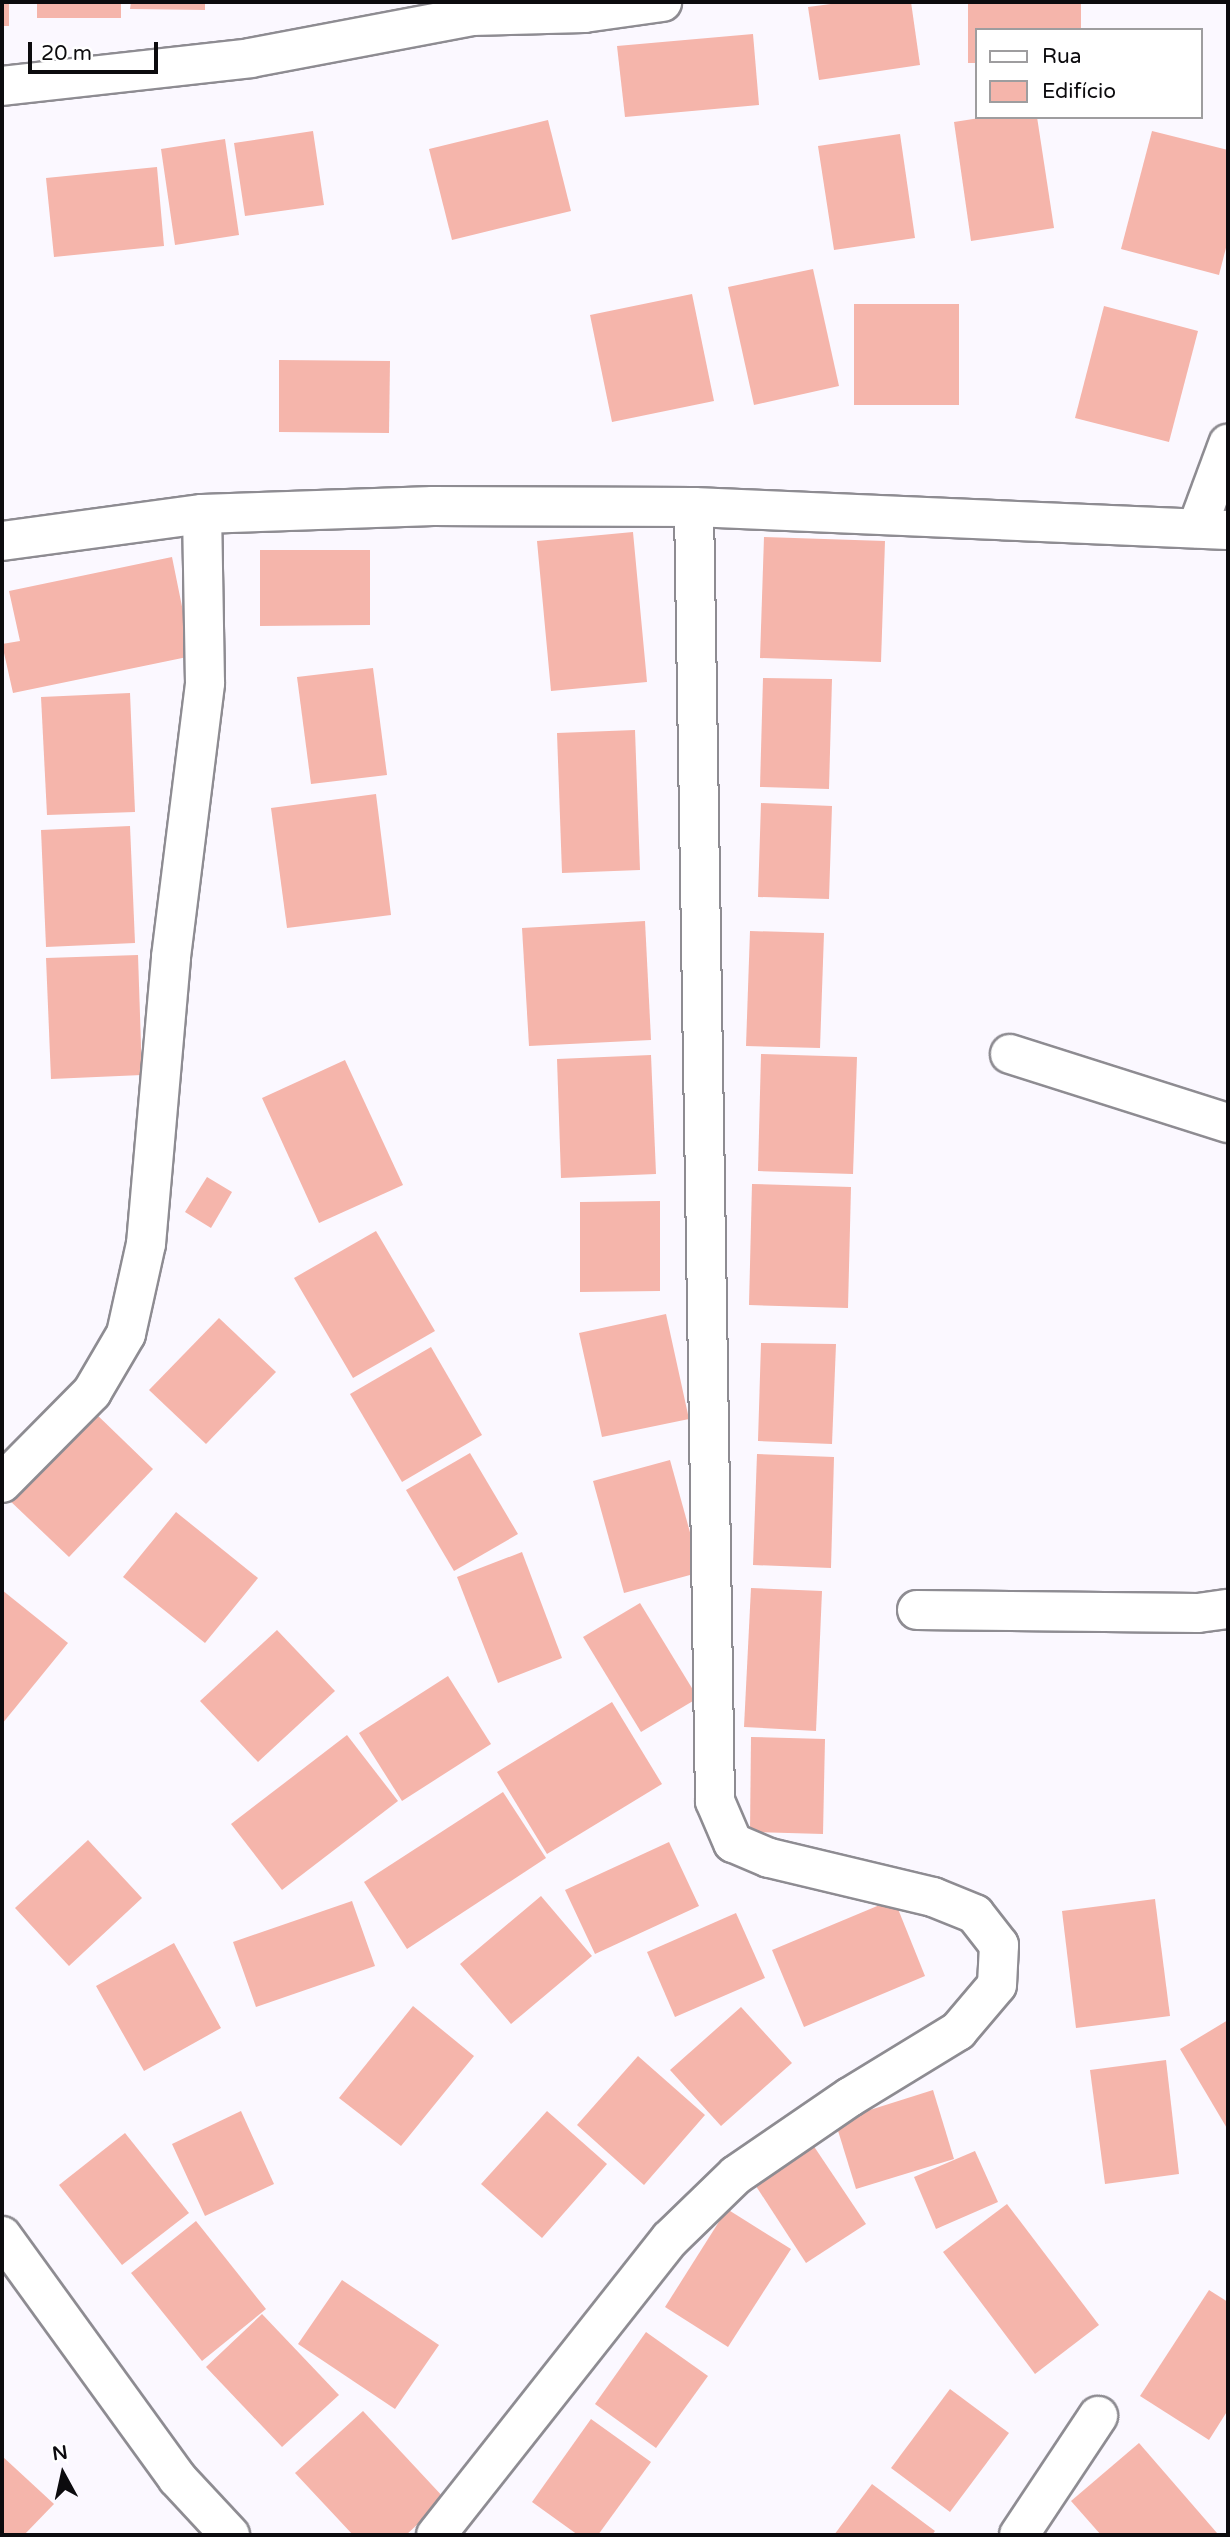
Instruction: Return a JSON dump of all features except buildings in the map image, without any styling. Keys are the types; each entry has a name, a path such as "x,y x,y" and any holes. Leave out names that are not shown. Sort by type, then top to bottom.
{"street":[{"path":"2,86 250,58 467,9 584,13 662,2"},
{"path":"2,541 202,514 433,506 694,507 1213,529 1228,444"},
{"path":"436,2535 670,2239 736,2175 838,2105 958,2031 997,1985 999,1945 975,1914 933,1897 769,1858 733,1843 715,1801 694,507"},
{"path":"2,1483 92,1392 126,1334 146,1244 172,957 205,683 202,514"},
{"path":"1010,1054 1228,1123"},
{"path":"916,1610 1198,1614 1228,1609"},
{"path":"2,2236 177,2478 230,2535"},
{"path":"1019,2535 1098,2416"}]}
